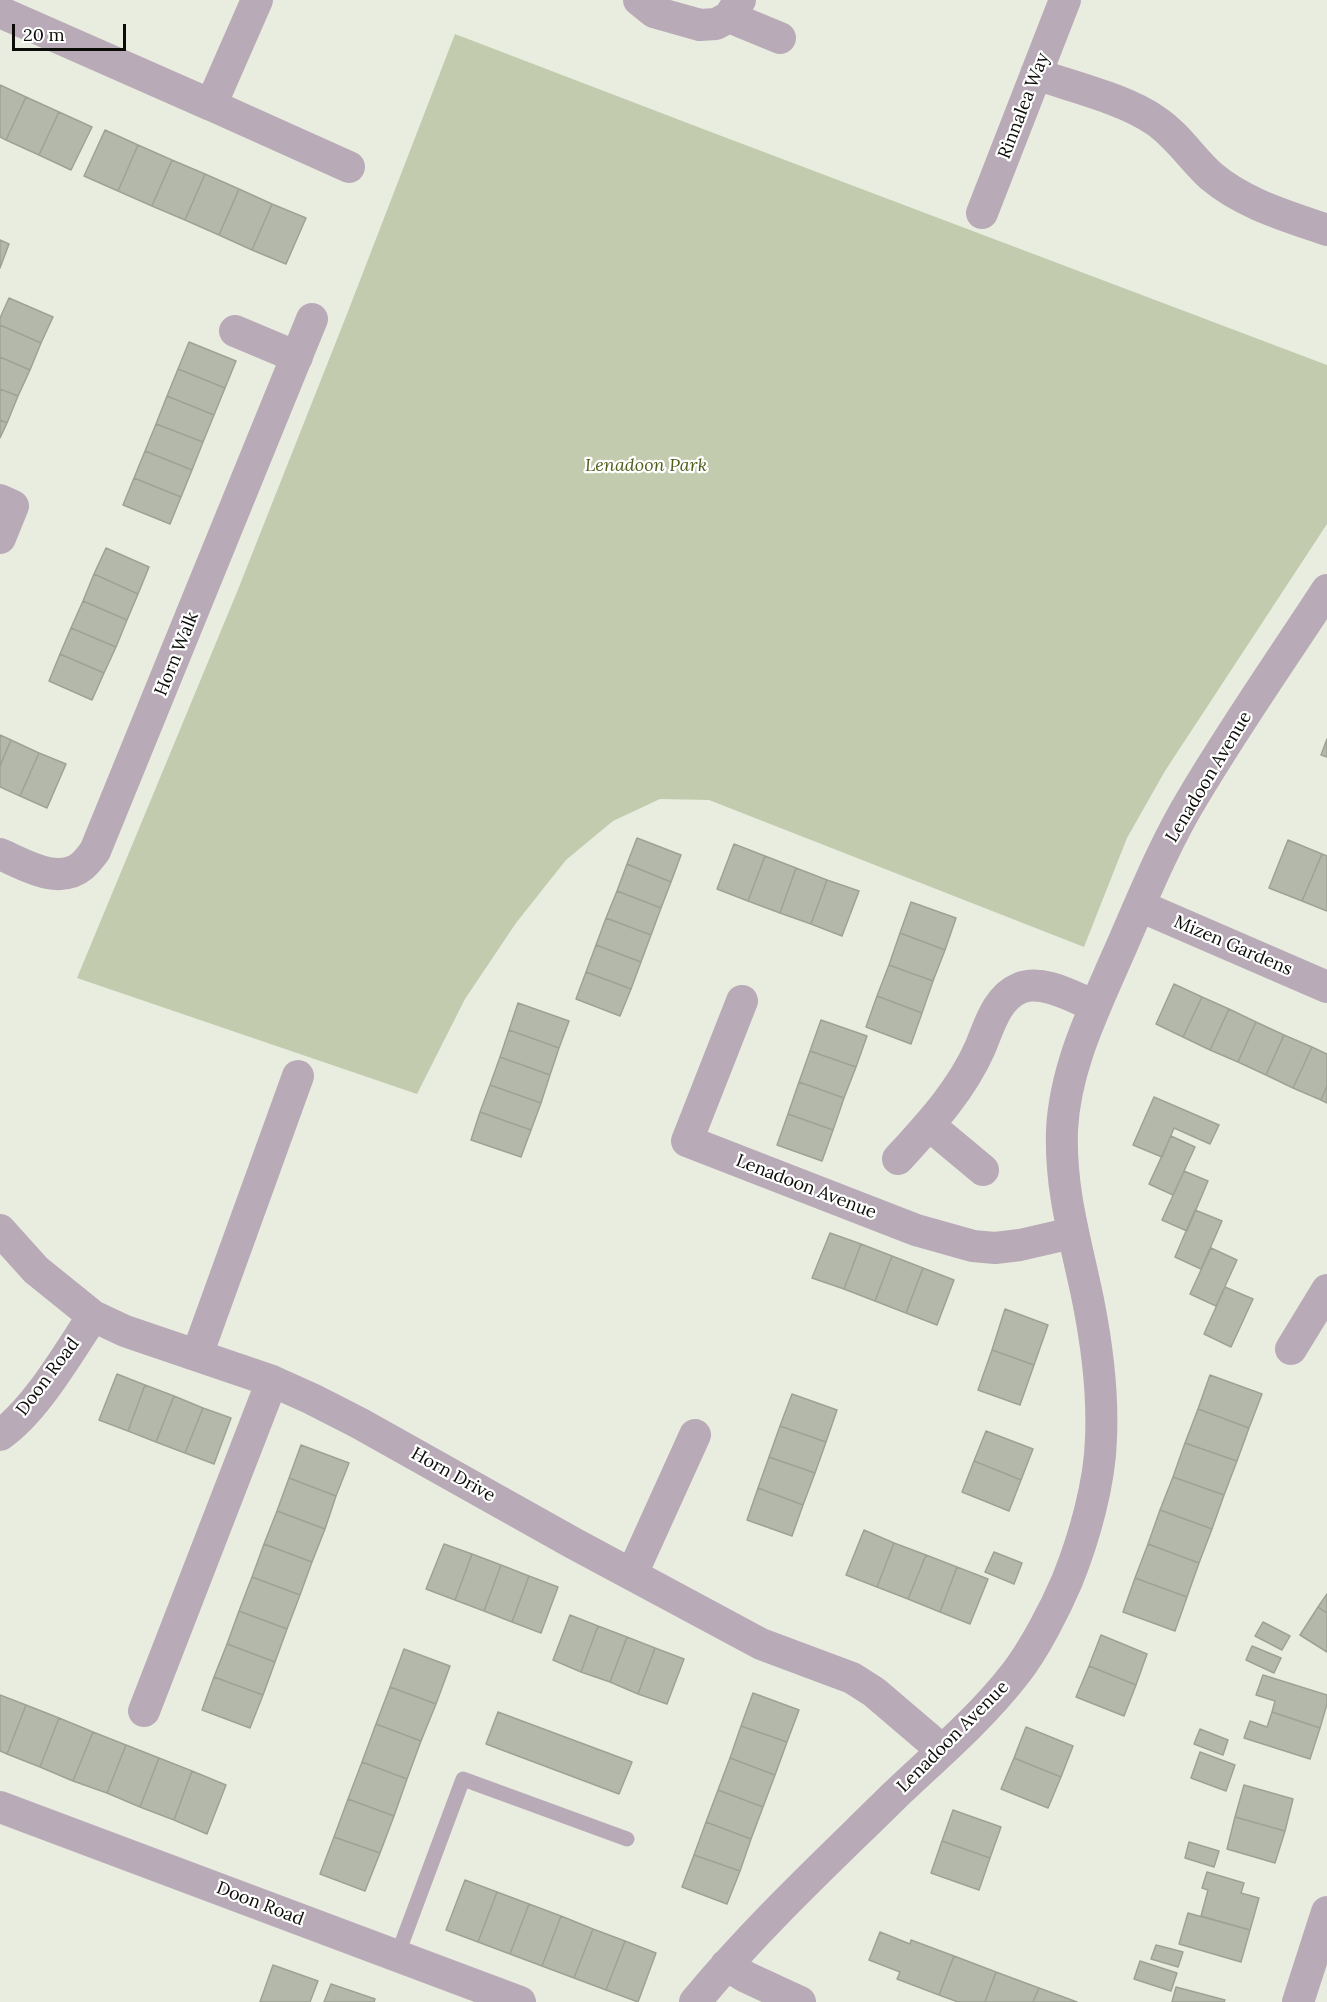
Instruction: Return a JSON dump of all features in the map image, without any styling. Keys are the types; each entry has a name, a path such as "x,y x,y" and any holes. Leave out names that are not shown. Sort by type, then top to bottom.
{"street":[{"path":"211,105 257,0"},
{"path":"639,0 654,12 700,25 716,24 734,8 780,38"},
{"name":"Rinnalea Way","path":"982,213 1065,0"},
{"path":"0,12 349,167"},
{"path":"1036,74 1126,106 1155,121 1182,143 1210,175 1236,194 1264,208 1327,230"},
{"name":"Horn Walk","path":"0,854 51,874 67,874 81,866 95,851 139,748 312,319"},
{"path":"235,331 297,357"},
{"path":"0,500 13,506 0,538"},
{"name":"Lenadoon Avenue","path":"695,2002 771,1917 981,1714 1018,1671 1066,1584 1080,1546 1095,1485 1101,1440 1100,1386 1095,1344 1072,1233 1062,1169 1062,1128 1066,1095 1077,1051 1163,854 1191,799 1327,590"},
{"name":"Mizen Gardens","path":"1140,906 1327,987"},
{"path":"898,1159 960,1087 971,1069 991,1019 1010,993 1022,987 1037,985 1095,1006"},
{"name":"Lenadoon Avenue","path":"742,1001 687,1141 916,1230 972,1246 995,1248 1020,1245 1072,1233"},
{"path":"197,1355 298,1076"},
{"path":"929,1125 983,1170"},
{"name":"Horn Drive","path":"0,1230 36,1270 93,1316 125,1331 272,1381 312,1398 761,1644 852,1678 874,1692 942,1750"},
{"path":"1291,1349 1327,1290"},
{"name":"Doon Road","path":"0,1435 38,1395 93,1316"},
{"path":"144,1711 272,1381"},
{"path":"632,1574 695,1435"},
{"name":"Doon Road","path":"0,1807 520,2002"},
{"path":"1298,2002 1327,1912"},
{"path":"726,1965 800,2002"}],"lane":[{"path":"397,1956 463,1779 627,1839"}],"green space":[{"name":"Lenadoon Park","path":"455,34 1327,365 1327,524 1165,771 1127,838 1084,947 709,800 660,799 613,821 566,860 516,923 465,999 417,1094 77,978 237,592"}],"building":[{"path":"0,85 26,97 6,140 0,137"},
{"path":"26,97 59,112 39,155 6,140"},
{"path":"59,112 92,127 71,170 39,155"},
{"path":"105,130 138,145 118,191 84,176"},
{"path":"138,145 172,160 152,206 118,191"},
{"path":"172,160 205,174 185,220 152,206"},
{"path":"205,174 239,189 219,235 185,220"},
{"path":"239,189 272,204 252,250 219,235"},
{"path":"272,204 306,218 286,264 252,250"},
{"path":"0,240 9,244 0,268"},
{"path":"9,298 53,317 41,343 0,325 0,318"},
{"path":"0,325 41,343 30,370 0,357"},
{"path":"189,342 236,361 225,388 178,369"},
{"path":"0,357 30,370 18,396 0,389"},
{"path":"178,369 225,388 214,415 167,396"},
{"path":"0,389 18,396 7,423 0,420"},
{"path":"167,396 214,415 203,442 156,424"},
{"path":"0,420 7,423 0,438"},
{"path":"156,424 203,442 192,470 145,451"},
{"path":"145,451 192,470 181,497 134,478"},
{"path":"134,478 181,497 170,524 123,505"},
{"path":"106,548 149,567 138,594 94,574"},
{"path":"94,574 138,594 127,620 83,601"},
{"path":"83,601 127,620 116,647 71,628"},
{"path":"71,628 116,647 104,673 60,654"},
{"path":"60,654 104,673 92,700 49,681"},
{"path":"0,735 11,740 0,766"},
{"path":"1327,739 1327,757 1321,755"},
{"path":"11,740 39,753 20,796 0,787 0,766"},
{"path":"39,753 66,764 47,808 20,796"},
{"path":"637,838 681,855 671,882 627,864"},
{"path":"1288,840 1322,854 1302,901 1269,888"},
{"path":"734,844 765,856 748,901 717,889"},
{"path":"1322,854 1327,856 1327,911 1302,901"},
{"path":"765,856 796,868 780,913 748,901"},
{"path":"627,864 671,882 661,908 617,891"},
{"path":"796,868 827,880 811,924 780,913"},
{"path":"827,880 859,891 842,936 811,924"},
{"path":"617,891 661,908 651,935 606,918"},
{"path":"911,902 956,918 945,950 900,933"},
{"path":"606,918 651,935 641,962 596,945"},
{"path":"900,933 945,950 933,981 889,965"},
{"path":"596,945 641,962 631,989 586,972"},
{"path":"889,965 933,981 922,1013 877,996"},
{"path":"586,972 631,989 620,1016 576,999"},
{"path":"1174,984 1202,997 1183,1037 1156,1024"},
{"path":"877,996 922,1013 911,1044 866,1027"},
{"path":"1202,997 1229,1009 1210,1050 1183,1037"},
{"path":"518,1003 569,1021 559,1048 509,1030"},
{"path":"1229,1009 1256,1022 1238,1062 1210,1050"},
{"path":"821,1020 867,1036 856,1067 810,1051"},
{"path":"1256,1022 1284,1035 1266,1075 1238,1062"},
{"path":"509,1030 559,1048 550,1075 500,1057"},
{"path":"1284,1035 1312,1047 1293,1088 1266,1075"},
{"path":"1312,1047 1327,1054 1327,1086 1321,1100 1293,1088"},
{"path":"810,1051 856,1067 844,1098 799,1082"},
{"path":"500,1057 550,1075 541,1103 490,1085"},
{"path":"799,1082 844,1098 833,1130 788,1114"},
{"path":"490,1085 541,1103 531,1130 480,1112"},
{"path":"1327,1086 1327,1103 1321,1100"},
{"path":"1154,1097 1219,1125 1210,1144 1174,1128 1162,1157 1133,1145"},
{"path":"480,1112 531,1130 521,1157 471,1140"},
{"path":"788,1114 833,1130 822,1161 777,1145"},
{"path":"1171,1136 1195,1147 1173,1195 1149,1184"},
{"path":"1184,1171 1208,1181 1187,1231 1162,1220"},
{"path":"1195,1210 1222,1221 1201,1269 1175,1257"},
{"path":"830,1233 861,1244 844,1289 812,1278"},
{"path":"861,1244 892,1256 875,1301 844,1289"},
{"path":"1211,1248 1237,1260 1216,1306 1190,1294"},
{"path":"892,1256 923,1268 906,1313 875,1301"},
{"path":"923,1268 954,1280 937,1325 906,1313"},
{"path":"1225,1287 1253,1299 1231,1347 1204,1334"},
{"path":"1005,1309 1048,1325 1034,1365 992,1350"},
{"path":"992,1350 1034,1365 1020,1405 978,1390"},
{"path":"117,1374 145,1385 128,1431 99,1420"},
{"path":"1210,1375 1262,1394 1249,1428 1198,1409"},
{"path":"145,1385 174,1396 156,1442 128,1431"},
{"path":"792,1394 837,1410 826,1442 780,1426"},
{"path":"174,1396 203,1408 185,1453 156,1442"},
{"path":"203,1408 231,1418 214,1464 185,1453"},
{"path":"1198,1409 1249,1428 1237,1461 1185,1443"},
{"path":"780,1426 826,1442 815,1473 769,1457"},
{"path":"986,1431 1033,1449 1021,1480 974,1461"},
{"path":"1185,1443 1237,1461 1224,1495 1173,1477"},
{"path":"301,1445 349,1463 336,1496 289,1478"},
{"path":"769,1457 815,1473 803,1505 758,1488"},
{"path":"974,1461 1021,1480 1009,1511 962,1492"},
{"path":"1173,1477 1224,1495 1212,1529 1160,1510"},
{"path":"289,1478 336,1496 325,1529 277,1511"},
{"path":"758,1488 803,1505 792,1536 747,1520"},
{"path":"1160,1510 1212,1529 1199,1563 1148,1544"},
{"path":"277,1511 325,1529 312,1562 264,1544"},
{"path":"864,1530 894,1543 877,1587 846,1575"},
{"path":"894,1543 926,1555 908,1599 877,1587"},
{"path":"264,1544 312,1562 300,1595 252,1577"},
{"path":"444,1544 472,1554 455,1600 426,1589"},
{"path":"1148,1544 1199,1563 1187,1597 1135,1578"},
{"path":"994,1552 1022,1563 1014,1584 985,1572"},
{"path":"472,1554 501,1565 484,1611 455,1600"},
{"path":"926,1555 957,1567 940,1612 908,1599"},
{"path":"501,1565 529,1576 512,1622 484,1611"},
{"path":"957,1567 988,1579 970,1624 940,1612"},
{"path":"529,1576 558,1587 541,1633 512,1622"},
{"path":"252,1577 300,1595 287,1629 239,1611"},
{"path":"1135,1578 1187,1597 1175,1631 1123,1612"},
{"path":"1327,1594 1327,1613 1318,1607"},
{"path":"1318,1607 1327,1613 1327,1652 1300,1635"},
{"path":"239,1611 287,1629 275,1662 227,1644"},
{"path":"570,1615 598,1626 581,1672 553,1660"},
{"path":"1263,1622 1290,1636 1282,1650 1255,1636"},
{"path":"598,1626 627,1637 610,1682 581,1672"},
{"path":"1101,1635 1147,1654 1136,1685 1089,1666"},
{"path":"627,1637 655,1648 638,1694 610,1682"},
{"path":"227,1644 275,1662 263,1695 214,1677"},
{"path":"1252,1646 1281,1658 1274,1673 1246,1660"},
{"path":"655,1648 684,1659 667,1704 638,1694"},
{"path":"404,1649 450,1666 436,1704 390,1687"},
{"path":"1089,1666 1136,1685 1124,1716 1076,1697"},
{"path":"1263,1675 1327,1695 1327,1704 1320,1728 1272,1712 1275,1701 1256,1695"},
{"path":"214,1677 263,1695 250,1728 202,1710"},
{"path":"390,1687 436,1704 421,1741 376,1724"},
{"path":"753,1693 799,1710 787,1742 741,1726"},
{"path":"0,1695 26,1705 7,1754 0,1751"},
{"path":"26,1705 59,1718 40,1767 7,1754"},
{"path":"498,1712 632,1762 619,1794 486,1744"},
{"path":"1272,1712 1320,1728 1310,1759 1244,1738 1250,1721 1267,1727"},
{"path":"59,1718 93,1732 73,1781 40,1767"},
{"path":"376,1724 421,1741 407,1779 362,1762"},
{"path":"741,1726 787,1742 775,1775 730,1758"},
{"path":"1026,1727 1073,1746 1061,1777 1014,1758"},
{"path":"1200,1729 1228,1740 1223,1755 1194,1744"},
{"path":"93,1732 126,1745 107,1793 73,1781"},
{"path":"126,1745 159,1758 140,1807 107,1793"},
{"path":"1200,1752 1235,1765 1226,1791 1191,1778"},
{"path":"159,1758 192,1771 174,1820 140,1807"},
{"path":"730,1758 775,1775 763,1807 718,1790"},
{"path":"1014,1758 1061,1777 1048,1808 1001,1789"},
{"path":"362,1762 407,1779 394,1816 348,1799"},
{"path":"192,1771 226,1785 207,1834 174,1820"},
{"path":"1244,1785 1293,1799 1285,1831 1235,1817"},
{"path":"718,1790 763,1807 751,1839 706,1822"},
{"path":"348,1799 394,1816 380,1853 334,1837"},
{"path":"953,1810 1001,1827 990,1858 942,1841"},
{"path":"1235,1817 1285,1831 1275,1863 1227,1849"},
{"path":"706,1822 751,1839 740,1871 694,1855"},
{"path":"334,1837 380,1853 365,1891 320,1874"},
{"path":"942,1841 990,1858 979,1890 931,1873"},
{"path":"1189,1842 1219,1851 1214,1867 1185,1858"},
{"path":"694,1855 740,1871 727,1904 682,1887"},
{"path":"1207,1872 1244,1883 1241,1893 1259,1898 1250,1930 1201,1916 1208,1890 1202,1888"},
{"path":"465,1880 497,1892 478,1942 446,1930"},
{"path":"497,1892 529,1904 510,1954 478,1942"},
{"path":"529,1904 561,1916 542,1966 510,1954"},
{"path":"1188,1913 1250,1930 1241,1962 1179,1944"},
{"path":"561,1916 593,1929 574,1978 542,1966"},
{"path":"593,1929 625,1941 606,1990 574,1978"},
{"path":"880,1932 910,1944 911,1940 954,1956 939,1995 897,1979 900,1972 869,1960"},
{"path":"625,1941 656,1953 638,2002 606,1990"},
{"path":"1156,1945 1183,1952 1178,1967 1151,1959"},
{"path":"954,1956 996,1972 985,2002 958,2002 939,1995"},
{"path":"1140,1961 1177,1973 1171,1991 1134,1979"},
{"path":"273,1965 318,1981 310,2002 260,2002"},
{"path":"996,1972 1039,1988 1033,2002 985,2002"},
{"path":"331,1984 375,1999 374,2002 324,2002"},
{"path":"1176,1987 1225,2000 1224,2002 1172,2002"},
{"path":"1039,1988 1077,2002 1033,2002"}]}
